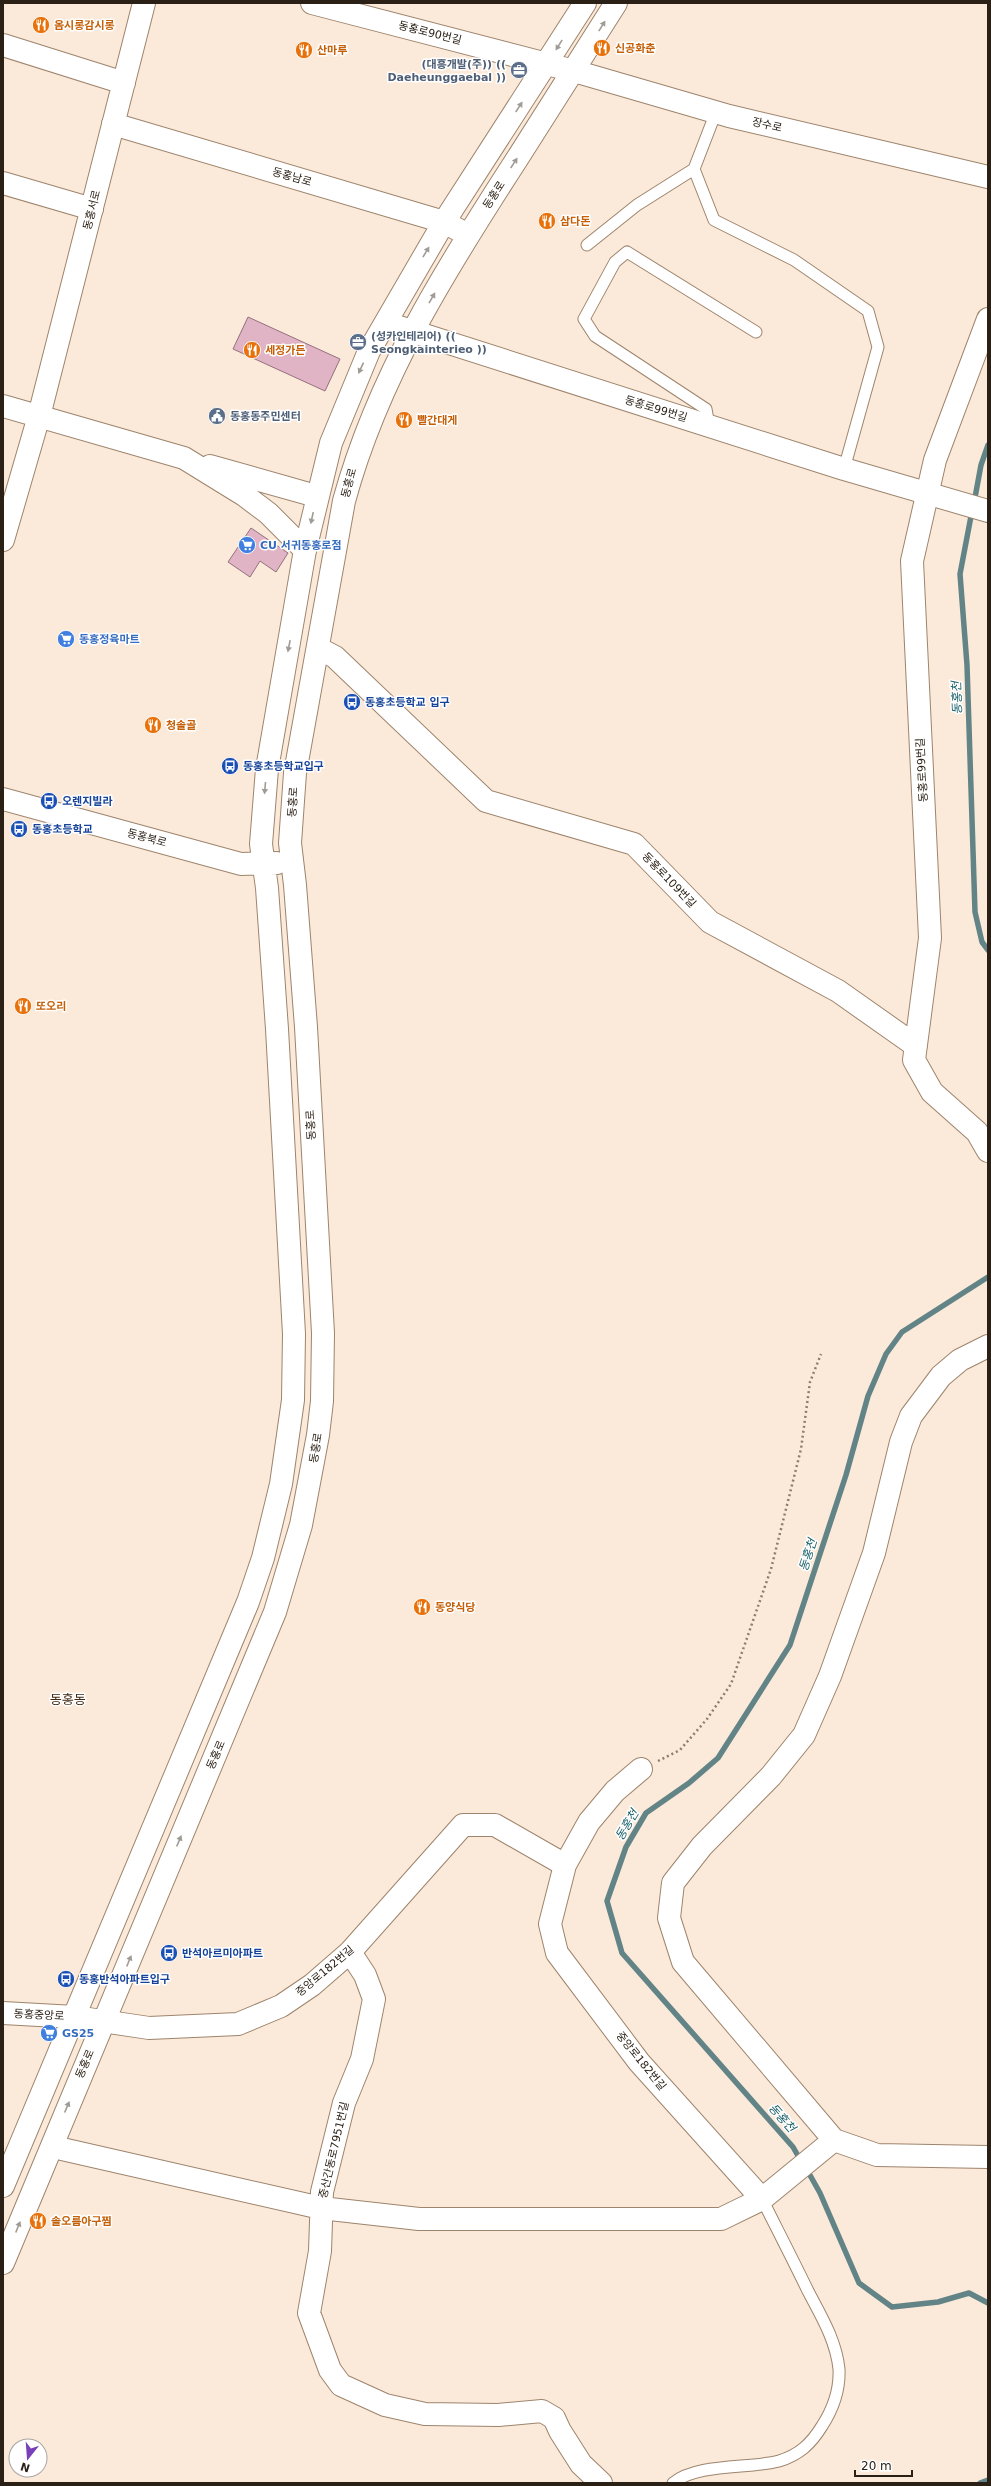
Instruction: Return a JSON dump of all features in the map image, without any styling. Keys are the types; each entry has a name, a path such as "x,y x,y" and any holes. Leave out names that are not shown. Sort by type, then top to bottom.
{"street":[{"name":"동홍서로","path":"3,540 39,416 144,3"},
{"name":"동홍로90번길","path":"315,3 547,64"},
{"path":"3,2186 248,1602 273,1519 290,1431 294,1334 277,1029 264,864 261,844 267,769 305,550 316,496 331,443 349,396 385,321 444,222 585,3"},
{"name":"동홍로","path":"3,2263 275,1612 301,1526 318,1435 322,1401 323,1333 306,1027 290,843 295,773 344,501 350,477 375,406 395,364 468,235 616,3"},
{"path":"3,45 124,83"},
{"name":"장수로","path":"547,64 716,112 988,178"},
{"name":"동홍남로","path":"114,124 444,222 468,235"},
{"path":"3,183 92,209"},
{"path":"988,319 935,460 937,497 988,512"},
{"name":"동홍로99번길","path":"385,321 413,332 844,469 937,497 912,561 930,938 916,1046"},
{"path":"3,406 316,496"},
{"path":"184,458 244,495 268,513 305,550"},
{"name":"동홍로109번길","path":"318,648 335,657 486,801 634,844 710,922 838,991 916,1046"},
{"name":"동홍북로","path":"3,799 241,864 292,862"},
{"path":"916,1046 914,1060 932,1092 977,1132 988,1151"},
{"path":"988,1346 960,1360 941,1376 911,1416 901,1442 874,1553 830,1676 804,1735 771,1776 697,1852 673,1883 669,1918 683,1962 834,2140 877,2155 988,2157"},
{"name":"중앙로182번길","path":"641,1769 615,1791 589,1822 565,1865 550,1924 558,1953 639,2062 769,2192"},
{"name":"중앙로182번길","path":"75,2017 149,2028 238,2024 281,2006 312,1984 350,1952 463,1825 495,1825 565,1865"},
{"name":"중산간동로7951번길","path":"350,1952 365,1975 374,1999 362,2059 344,2103 322,2192 320,2251 309,2313 330,2370 341,2385 385,2405 425,2414 498,2416 542,2411 554,2418 560,2431 581,2464 601,2483"},
{"name":"동홍중앙로","path":"3,2013 75,2017"},
{"path":"62,2149 321,2208 419,2219 720,2219 769,2192 817,2152 834,2140"}],"lane":[{"path":"587,245 637,205 694,169 716,112"},
{"path":"694,169 714,220 794,260 868,311 878,347 844,469"},
{"path":"709,426 706,408 595,336 584,319 615,262 627,252 756,332"},
{"path":"673,2483 681,2476 730,2466 777,2462 796,2455 810,2443 821,2428 830,2412 837,2394 839,2370 834,2342 769,2192"}],"path":[{"path":"641,1769 680,1750 707,1719 731,1684 771,1569 801,1449 810,1382 821,1354"}],"building":[{"path":"248,317 340,359 325,391 233,349"},
{"path":"251,528 288,553 276,572 260,561 250,577 228,562"}],"waterway":[{"name":"동홍천","path":"974,503 981,465 988,445"},
{"name":"동홍천","path":"972,511 960,574 967,665 975,912 982,942 988,950"},
{"name":"동홍천","path":"801,2161 793,2147 622,1953 607,1901 626,1847 646,1813 689,1783 718,1758 790,1645 846,1475 868,1396 886,1354 902,1332 988,1277"},
{"name":"동홍천","path":"806,2168 820,2193 859,2283 892,2307 938,2302 969,2293 988,2303"},
{"name":"동홍천","path":"980,2483 988,2480"}],"place":[{"name":"옴시롱감시롱","path":"41,25"},
{"name":"신공화춘","path":"602,48"},
{"name":"산마루","path":"304,50"},
{"name":"(대흥개발(주)) (( Daeheunggaebal ))","path":"519,70"},
{"name":"삼다돈","path":"547,221"},
{"name":"(성카인테리어) (( Seongkainterieo ))","path":"358,342"},
{"name":"세정가든","path":"252,350"},
{"name":"동홍동주민센터","path":"217,416"},
{"name":"빨간대게","path":"404,420"},
{"name":"CU 서귀동홍로점","path":"247,545"},
{"name":"동홍정육마트","path":"66,639"},
{"name":"동홍초등학교 입구","path":"352,702"},
{"name":"청솔골","path":"153,725"},
{"name":"동홍초등학교입구","path":"230,766"},
{"name":"오렌지빌라","path":"49,801"},
{"name":"동홍초등학교","path":"19,829"},
{"name":"또오리","path":"23,1006"},
{"name":"동양식당","path":"422,1607"},
{"name":"반석아르미아파트","path":"169,1953"},
{"name":"동홍반석아파트입구","path":"66,1979"},
{"name":"GS25","path":"49,2033"},
{"name":"솔오름아구찜","path":"38,2221"}],"district":[{"name":"동홍동","path":"68,1699"}]}
